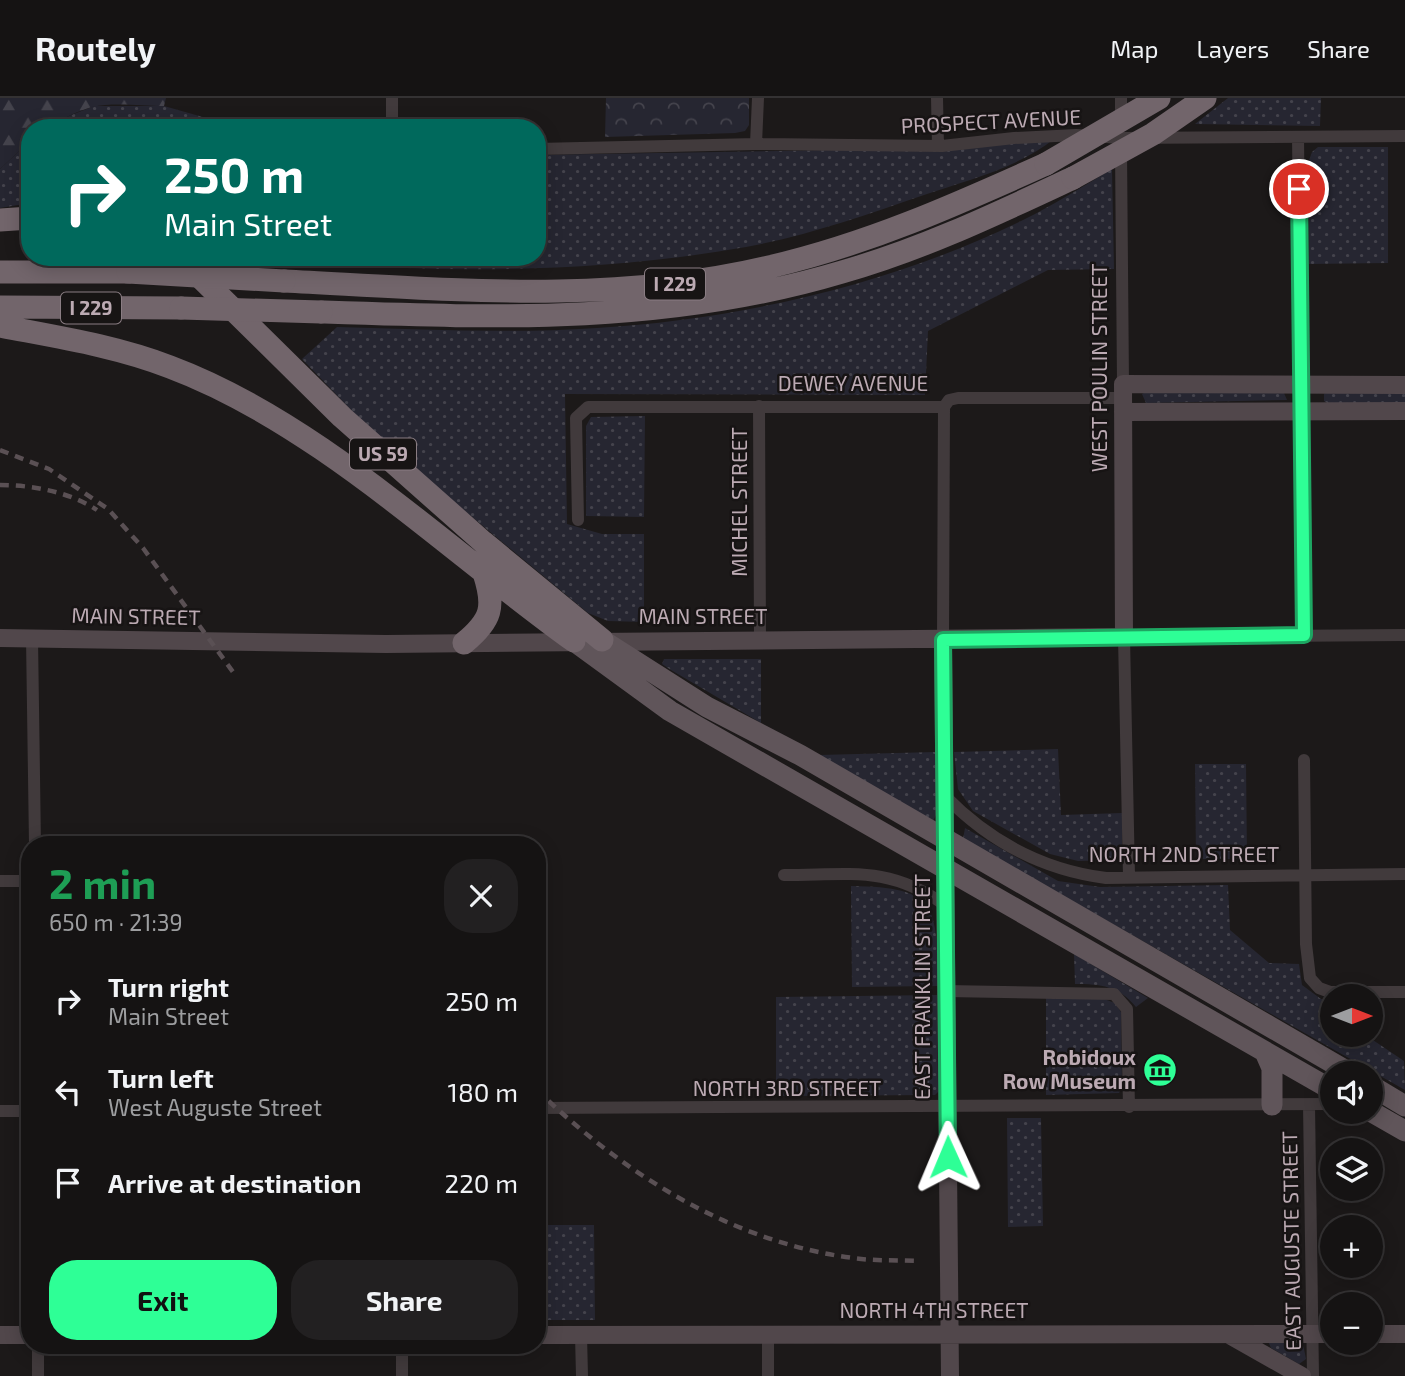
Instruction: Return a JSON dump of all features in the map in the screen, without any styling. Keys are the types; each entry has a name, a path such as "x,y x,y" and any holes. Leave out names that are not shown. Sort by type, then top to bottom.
{"highway":[{"name":"I 229","path":"0,272 128,272 484,291 587,290 674,284 767,268 899,229 1046,164 1159,98"},
{"name":"I 229","path":"0,307 181,308 488,317 588,316 678,306 774,289 842,272 912,249 1073,178 1153,134 1205,98"},
{"path":"0,220 21,219"},
{"name":"US 59","path":"187,266 352,426 483,542 602,640"},
{"name":"US 59","path":"0,326 104,347 169,366 204,381 318,448 574,641"},
{"path":"464,643 484,627 489,613 490,594 484,573"}],"main road":[{"name":"US 59","path":"602,640 707,707 800,755 1329,1061"},
{"name":"US 59","path":"574,641 670,711 1320,1083"},
{"path":"1265,1052 1272,1068 1272,1105"},
{"path":"1383,1093 1404,1105"},
{"path":"1383,1118 1405,1131"}],"street":[{"path":"391,98 392,119"},
{"path":"756,144 758,98"},
{"path":"937,98 938,146"},
{"name":"WEST POULIN STREET","path":"1121,98 1124,637"},
{"name":"PROSPECT AVENUE","path":"546,149 756,144 938,146 1076,135 1121,138 1405,136"},
{"path":"1298,136 1304,635"},
{"name":"DEWEY AVENUE","path":"578,520 576,418 588,407 944,407 948,400 958,398 1123,398 1301,386 1405,385"},
{"name":"DEWEY AVENUE","path":"1123,398 1301,411 1405,411"},
{"name":"MICHEL STREET","path":"759,406 760,640"},
{"path":"943,640 944,407"},
{"name":"MAIN STREET","path":"0,638 464,643 1405,635"},
{"path":"1124,637 1129,876"},
{"path":"32,638 35,836"},
{"name":"EAST FRANKLIN STREET","path":"943,640 950,1376"},
{"path":"1304,760 1305,874 1310,978 1319,988 1330,992 1405,992"},
{"name":"NORTH 2ND STREET","path":"945,796 962,814 992,836 1051,867 1105,878 1405,874"},
{"path":"784,875 885,875 906,882 945,905"},
{"path":"0,881 21,881"},
{"path":"946,991 1114,994 1127,1009 1129,1107"},
{"path":"1383,1104 1404,1105"},
{"name":"EAST AUGUSTE STREET","path":"1309,1105 1313,1376"},
{"name":"NORTH 3RD STREET","path":"546,1108 1320,1105"},
{"path":"0,1111 21,1111"},
{"path":"768,1334 768,1376"},
{"path":"1228,1334 1302,1376"},
{"name":"NORTH 4TH STREET","path":"546,1335 1320,1334"},
{"path":"1383,1334 1405,1334"},
{"path":"0,1335 21,1335"},
{"path":"581,1335 582,1376"},
{"path":"38,1354 38,1376"},
{"path":"402,1354 402,1376"}],"green space":[{"path":"0,98 166,98 164,106 118,104 92,107 63,119 21,119 21,149 0,169"},
{"path":"606,98 749,98 749,125 745,131 735,133 605,137"},
{"path":"1228,98 1321,98 1320,126 1195,124"},
{"path":"94,106 164,106 210,119 62,119"},
{"path":"1054,139 1025,158 992,172 813,231 746,247 645,261 543,268 342,266 546,266 546,155 967,148"},
{"path":"1318,147 1388,147 1388,263 1309,264 1308,163 1312,152"},
{"path":"21,149 21,204 0,208 0,169"},
{"path":"1112,169 1114,269 1048,270 928,331 925,395 565,394 567,524 602,534 644,534 644,622 608,621 588,613 384,444 302,359 337,327 500,331 597,328 709,316 822,293 877,278 984,238 1035,214"},
{"path":"1405,392 1405,403 1329,404 1324,401 1324,394"},
{"path":"1284,393 1287,400 1146,403 1142,394"},
{"path":"645,416 644,517 586,516 586,426 591,417"},
{"path":"664,659 761,659 761,723 671,670 662,664"},
{"path":"1058,749 1061,815 1122,813 1122,853 1116,860 1078,861 1050,854 973,811 958,789 954,752"},
{"path":"936,752 936,815 933,821 819,755"},
{"path":"1195,764 1246,764 1247,859 1196,859"},
{"path":"965,828 1058,881 1100,887 1228,885 1230,930 1269,963 1299,964 1302,985 1320,998 1320,1042 963,839"},
{"path":"851,886 901,891 916,897 927,906 933,919 936,937 938,986 852,987"},
{"path":"1074,954 1148,998 1136,1007 1116,990 1075,984"},
{"path":"937,995 938,1092 935,1095 781,1096 776,1092 776,997"},
{"path":"1046,998 1104,999 1115,1003 1121,1012 1122,1088 1119,1093 1046,1095"},
{"path":"1329,1047 1383,1047 1404,1061 1405,1090 1383,1078 1383,1061 1354,1061"},
{"path":"1007,1118 1041,1118 1043,1226 1008,1227"},
{"path":"546,1225 594,1225 595,1320 546,1320"},
{"path":"1268,1341 1303,1344 1306,1359 1299,1364 1271,1348"}],"railway":[{"path":"0,450 49,469 108,509 143,548 233,672"},
{"path":"0,485 50,491 75,498 97,510"},
{"path":"546,1098 571,1121 643,1176 722,1220 764,1237 808,1250 861,1259 918,1261"}],"place":[{"name":"Robidoux Row Museum","path":"1160,1070"}],"route":[{"path":"948,1157 943,640 1304,635 1299,189"}]}
